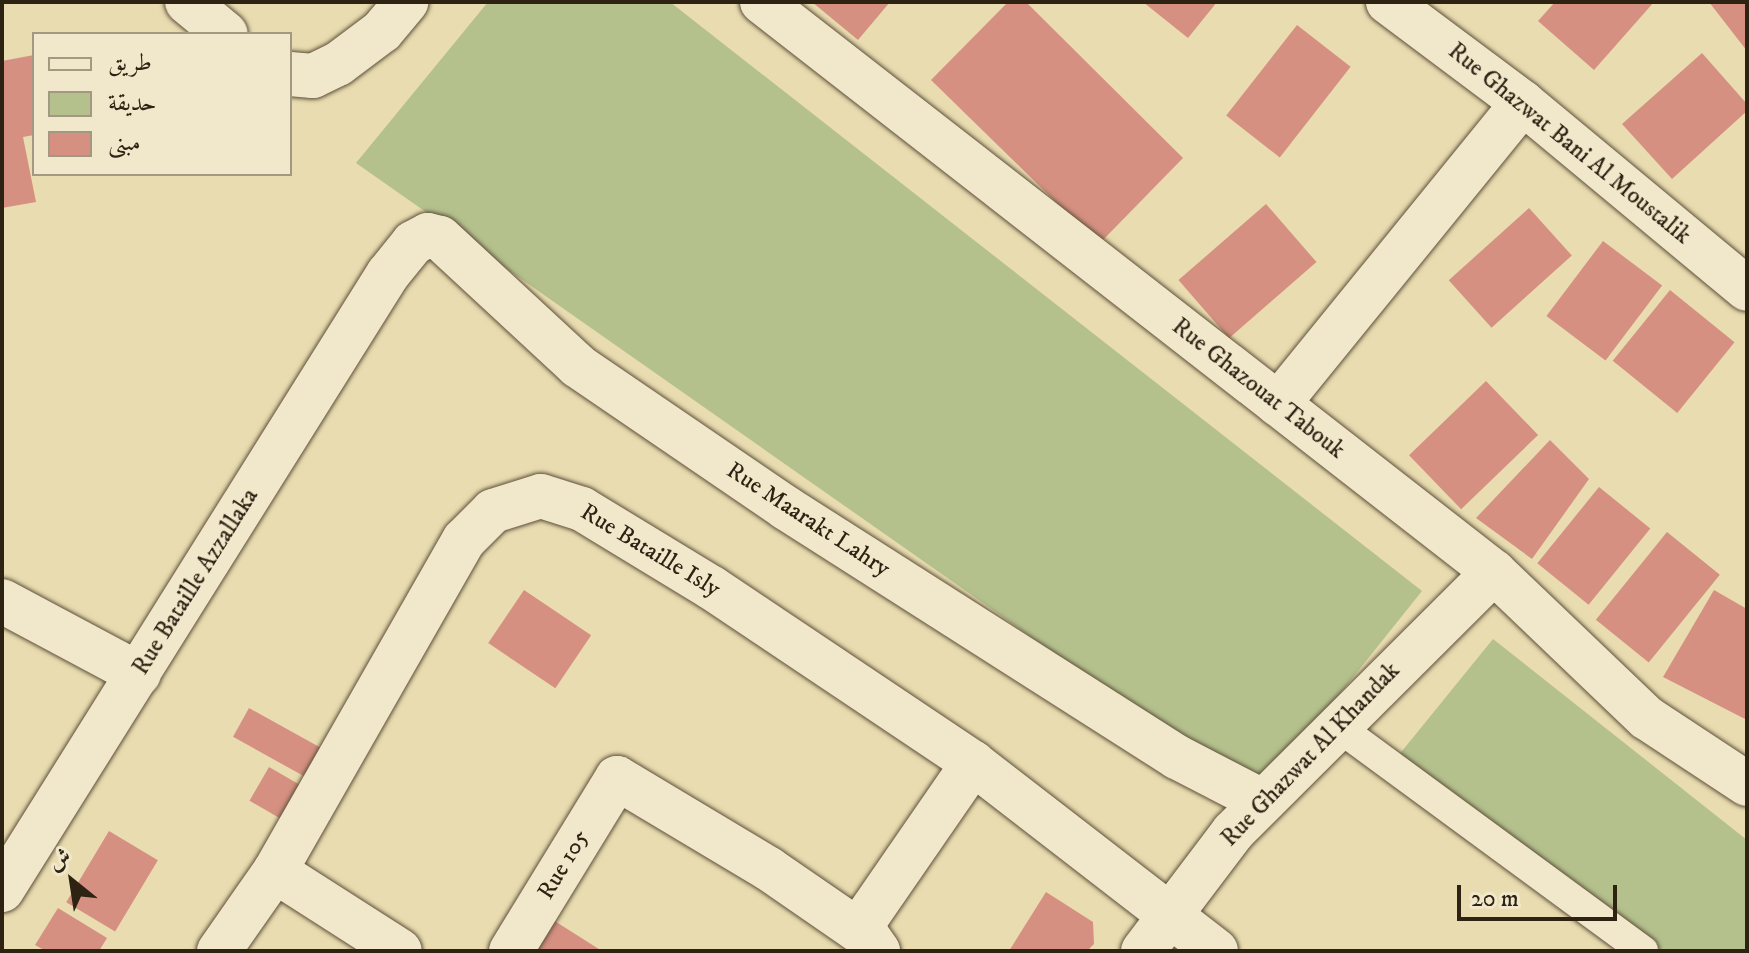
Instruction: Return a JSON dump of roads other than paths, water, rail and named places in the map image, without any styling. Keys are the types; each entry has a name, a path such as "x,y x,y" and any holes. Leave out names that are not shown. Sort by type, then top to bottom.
{"street":[{"path":"187,2 224,32"},
{"path":"292,74 313,76 338,64 382,31 406,2"},
{"name":"Rue Ghazouat Tabouk","path":"762,2 1494,572 1647,718 1747,784"},
{"name":"Rue Ghazwat Bani Al Moustalik","path":"1388,2 1523,103 1747,289"},
{"path":"1278,404 1523,103"},
{"name":"Rue Maarakt Lahry","path":"388,274 421,237 440,238 578,366 786,508 1177,757 1262,801"},
{"name":"Rue Bataille Azzallaka","path":"2,890 388,274"},
{"name":"Rue Bataille Isly","path":"219,951 275,871 451,559 478,523 524,499 554,497 582,509 712,588 973,763 1216,951"},
{"name":"Rue Ghazwat Al Khandak","path":"1143,951 1262,801 1494,572"},
{"path":"2,601 139,674"},
{"path":"866,938 973,763"},
{"name":"Rue 105","path":"511,951 617,778 769,869 866,938"},
{"path":"275,871 400,951"}],"lane":[{"path":"1337,726 1643,951"}]}
